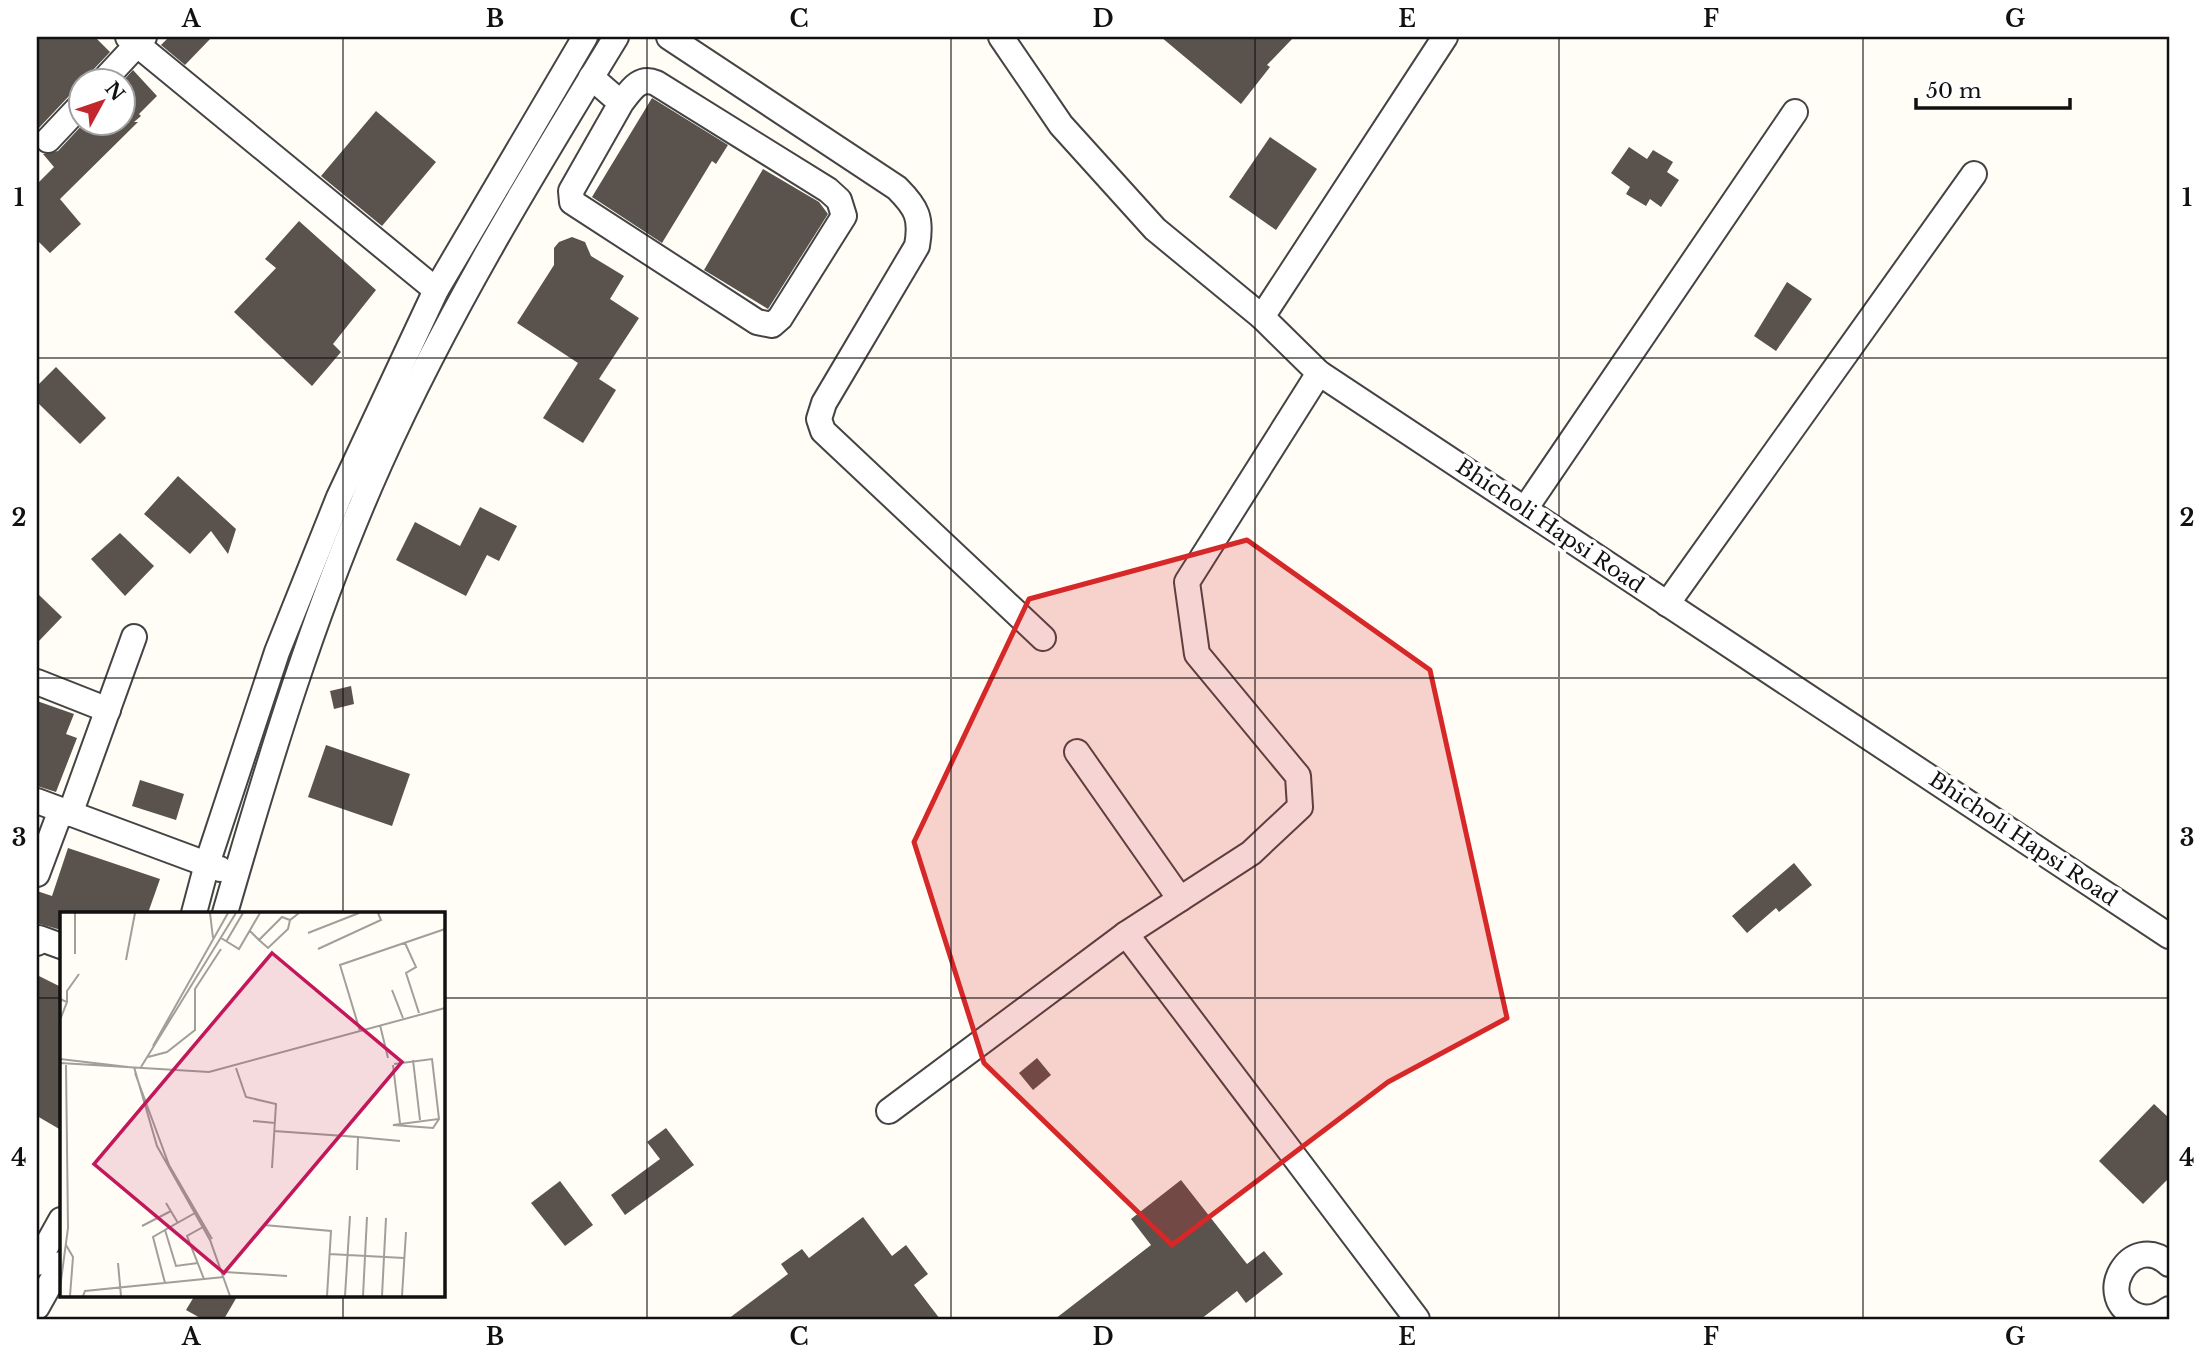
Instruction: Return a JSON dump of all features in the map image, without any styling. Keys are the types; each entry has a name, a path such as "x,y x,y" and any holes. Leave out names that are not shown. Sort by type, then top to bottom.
{"street":[{"path":"194,912 207,864 277,652 334,510 436,290 585,37"},
{"path":"225,912 264,778 328,587 380,463 450,320 522,191 616,37"},
{"path":"669,37 897,188 911,203 921,224 917,246 824,403 819,419 823,431 1043,638"},
{"name":"Bhicholi Hapsi Road","path":"1001,37 1061,125 1154,229 1262,317 1319,373 2169,936"},
{"path":"1262,317 1446,37"},
{"path":"115,66 136,40 436,290"},
{"path":"591,78 621,103"},
{"path":"649,80 656,83 828,190 839,200 844,216 780,318 772,325 757,322 572,202 571,191 621,103 637,83 649,80"},
{"path":"1525,509 1795,112"},
{"path":"48,140 66,121"},
{"path":"1667,604 1974,174"},
{"path":"889,1111 1126,934 1251,853 1300,807 1298,776 1197,654 1187,582 1319,373"},
{"path":"37,874 108,710 134,637"},
{"path":"37,682 108,710"},
{"path":"1077,752 1181,899"},
{"path":"37,801 236,874"},
{"path":"1126,934 1417,1319"},
{"path":"37,1263 60,1222"},
{"path":"2151,1317 2132,1314 2119,1299 2117,1279 2120,1270 2135,1257 2165,1252"},
{"path":"37,1307 60,1266"}],"highlighted area":[{"path":"1247,540 1430,670 1507,1018 1388,1082 1172,1245 984,1063 914,842 1029,599"}],"building":[{"path":"37,37 95,37 110,52 97,66 66,66 66,99 37,130"},
{"path":"169,37 212,37 185,65 161,45"},
{"path":"1161,37 1294,37 1267,65 1270,67 1241,104"},
{"path":"136,73 157,96 139,114 141,116 136,120"},
{"path":"652,98 728,145 716,164 712,161 662,243 592,197"},
{"path":"376,111 436,162 382,226 321,176"},
{"path":"72,136 124,136 60,199 81,224 50,253 37,240 37,184 54,167 43,154 58,151"},
{"path":"1270,137 1317,169 1276,230 1229,197"},
{"path":"1629,147 1647,159 1653,150 1673,162 1667,172 1679,180 1661,207 1650,199 1646,206 1626,194 1630,187 1611,173"},
{"path":"763,169 819,202 828,214 768,309 704,270"},
{"path":"299,221 376,290 333,344 341,352 312,386 234,312 276,268 265,259"},
{"path":"572,237 585,242 591,256 624,276 610,299 639,318 599,379 616,390 583,443 543,418 578,363 517,323 554,265 554,248 559,242"},
{"path":"1787,282 1812,299 1776,351 1754,336"},
{"path":"56,367 106,418 80,444 37,402 37,386"},
{"path":"178,476 236,529 228,554 211,531 190,554 144,514"},
{"path":"480,507 517,526 499,561 487,555 466,596 396,560 415,522 460,546"},
{"path":"120,533 154,566 125,596 91,559"},
{"path":"37,593 62,617 37,643"},
{"path":"351,686 354,704 334,709 330,691"},
{"path":"37,701 74,714 66,734 77,738 56,792 37,786"},
{"path":"326,745 410,774 392,826 308,797"},
{"path":"140,780 184,794 176,820 132,806"},
{"path":"68,848 160,879 148,912 60,912 60,930 37,923 37,891 52,896"},
{"path":"1794,863 1812,885 1779,912 1776,908 1747,933 1732,916"},
{"path":"37,975 60,986 60,1129 37,1116"},
{"path":"1037,1058 1051,1075 1033,1090 1019,1073"},
{"path":"2154,1104 2169,1118 2169,1178 2143,1204 2099,1161"},
{"path":"666,1128 694,1165 625,1215 611,1195 660,1159 647,1142"},
{"path":"1181,1180 1247,1264 1264,1251 1283,1274 1246,1303 1237,1291 1201,1319 1055,1319 1151,1245 1131,1219"},
{"path":"560,1181 593,1225 565,1246 531,1203"},
{"path":"863,1217 892,1256 906,1245 928,1274 914,1285 940,1319 728,1319 788,1274 781,1264 802,1249 809,1258"},
{"path":"194,1296 237,1296 224,1319 202,1319 186,1310"}]}
